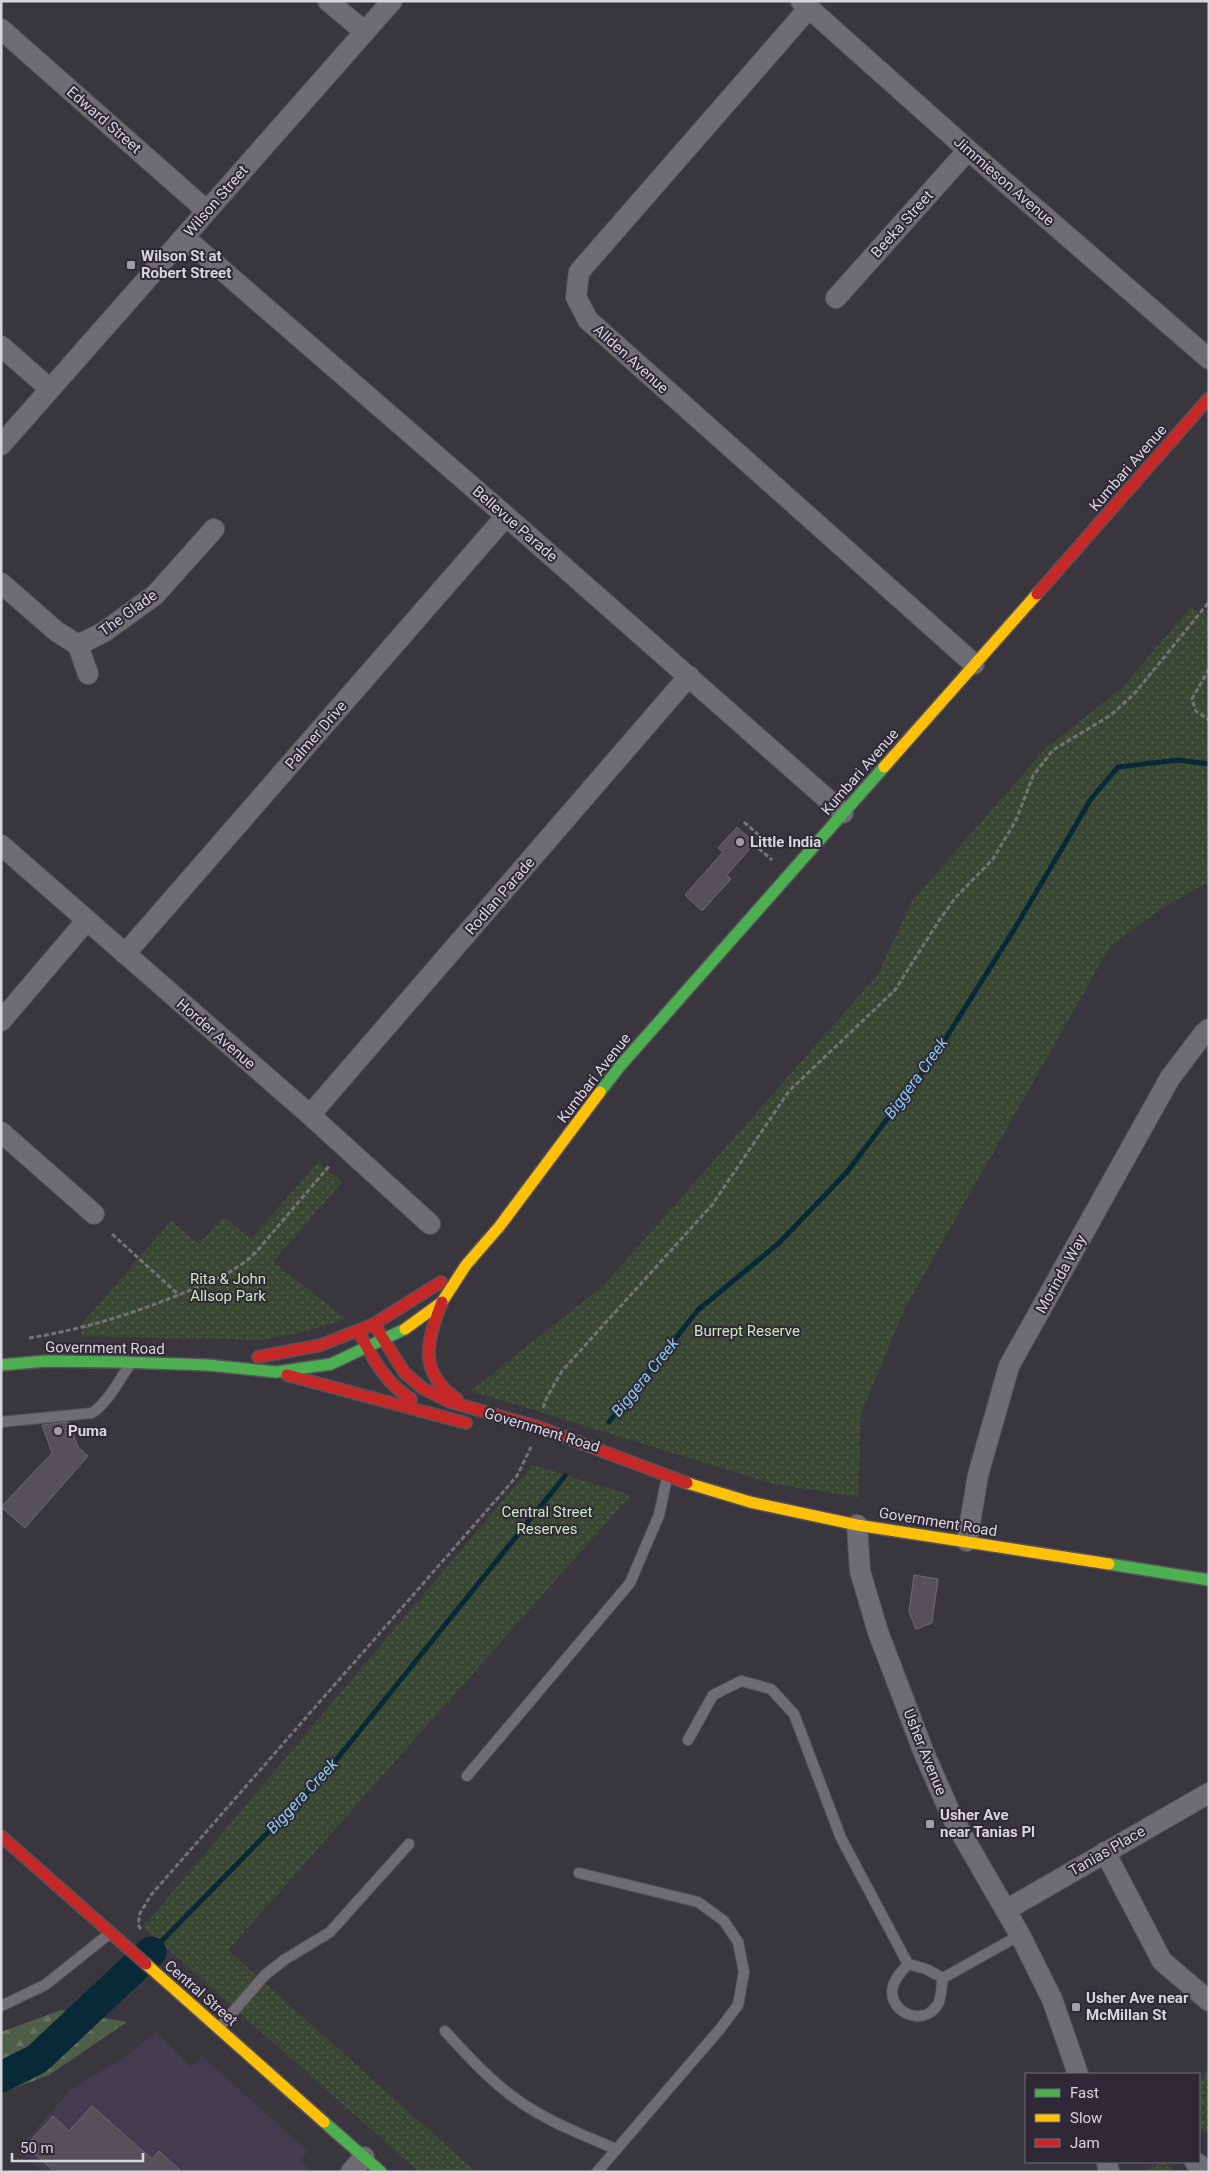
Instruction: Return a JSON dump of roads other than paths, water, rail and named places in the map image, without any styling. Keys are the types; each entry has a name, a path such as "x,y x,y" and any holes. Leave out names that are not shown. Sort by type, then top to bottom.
{"main road":[{"name":"Kumbari Avenue","path":"384,1340 411,1326 442,1302 466,1264 499,1227 620,1066 1209,398"},
{"name":"Kumbari Avenue","path":"374,1324 430,1290 466,1264"},
{"name":"Government Road","path":"442,1302 429,1335 428,1358 436,1382 474,1409"},
{"name":"Government Road","path":"208,1365 320,1345 374,1324 404,1372 422,1388 450,1402 538,1427 667,1477 750,1502 858,1525 1209,1580"},
{"name":"Government Road","path":"1,1365 46,1361 131,1363 208,1365 276,1372 472,1425 404,1395 382,1375 358,1331"},
{"name":"Government Road","path":"276,1372 331,1364 384,1340"},
{"name":"Government Road","path":"609,1466 667,1477"},
{"name":"Central Street","path":"1,1836 381,2172"}],"street":[{"path":"328,1 365,32"},
{"name":"Wilson Street","path":"1,445 392,1"},
{"name":"Jimmieson Avenue","path":"805,5 968,150 1209,359"},
{"name":"Allden Avenue","path":"805,5 578,272 576,297 588,320 974,664"},
{"name":"Edward Street","path":"1,30 207,211"},
{"name":"Beeka Street","path":"836,298 968,150"},
{"name":"Bellevue Parade","path":"184,237 506,516 843,813"},
{"path":"1,346 50,389"},
{"name":"Palmer Drive","path":"125,954 506,516"},
{"name":"The Glade","path":"78,645 104,632 155,595 214,529"},
{"path":"1,582 56,631 78,645 88,674"},
{"name":"Rodlan Parade","path":"310,1115 689,676"},
{"name":"Horder Avenue","path":"1,845 310,1115 430,1224"},
{"path":"1,1021 87,920"},
{"name":"Morinda Way","path":"967,1541 978,1475 1009,1366 1170,1078 1209,1029"},
{"path":"1,1132 94,1214"},
{"name":"Usher Avenue","path":"858,1525 860,1571 878,1632 924,1753 953,1818 1020,1935 1052,1999 1078,2073"},
{"name":"Tanias Place","path":"1006,1910 1209,1793"},
{"path":"1105,1852 1162,1961 1209,2001"},
{"path":"351,2172 364,2157"},
{"path":"1196,2163 1209,2172"}],"lane":[{"path":"1,1422 92,1412 100,1408 131,1363"},
{"path":"467,1776 630,1583 659,1515 667,1477"},
{"path":"688,1740 712,1695 741,1681 771,1689 794,1714 842,1838 908,1964 926,1969 943,1978"},
{"path":"218,2029 265,1975 284,1960 330,1932 409,1844"},
{"path":"579,1873 698,1902 724,1921 738,1942 744,1972 738,2005 720,2029 597,2172"},
{"path":"1,2006 45,1985 110,1933"},
{"path":"943,1978 1020,1935"},
{"path":"908,1964 896,1978 892,1992 896,2006 907,2015 921,2016 934,2010 941,1997 943,1978"},
{"path":"445,2031 480,2069 509,2094 578,2134 616,2149"}],"waterway":[{"name":"Biggera Creek","path":"609,1422 698,1310 779,1243 847,1172 934,1057 1015,928 1091,799 1118,767 1178,760 1209,764"},
{"name":"Biggera Creek","path":"151,1952 324,1775 565,1476"},
{"name":"Biggera Creek","path":"1,2077 37,2059 151,1952"}],"place":[{"name":"Wilson St at Robert Street","path":"131,265"},
{"name":"Little India","path":"740,842"},
{"name":"Puma","path":"58,1431"},
{"name":"Usher Ave near Tanias Pl","path":"930,1824"},
{"name":"Usher Ave near McMillan St","path":"1076,2007"}],"park label":[{"name":"Rita & John Allsop Park","path":"228,1288"},
{"name":"Burrept Reserve","path":"747,1331"},
{"name":"Central Street Reserves","path":"547,1520"}]}
